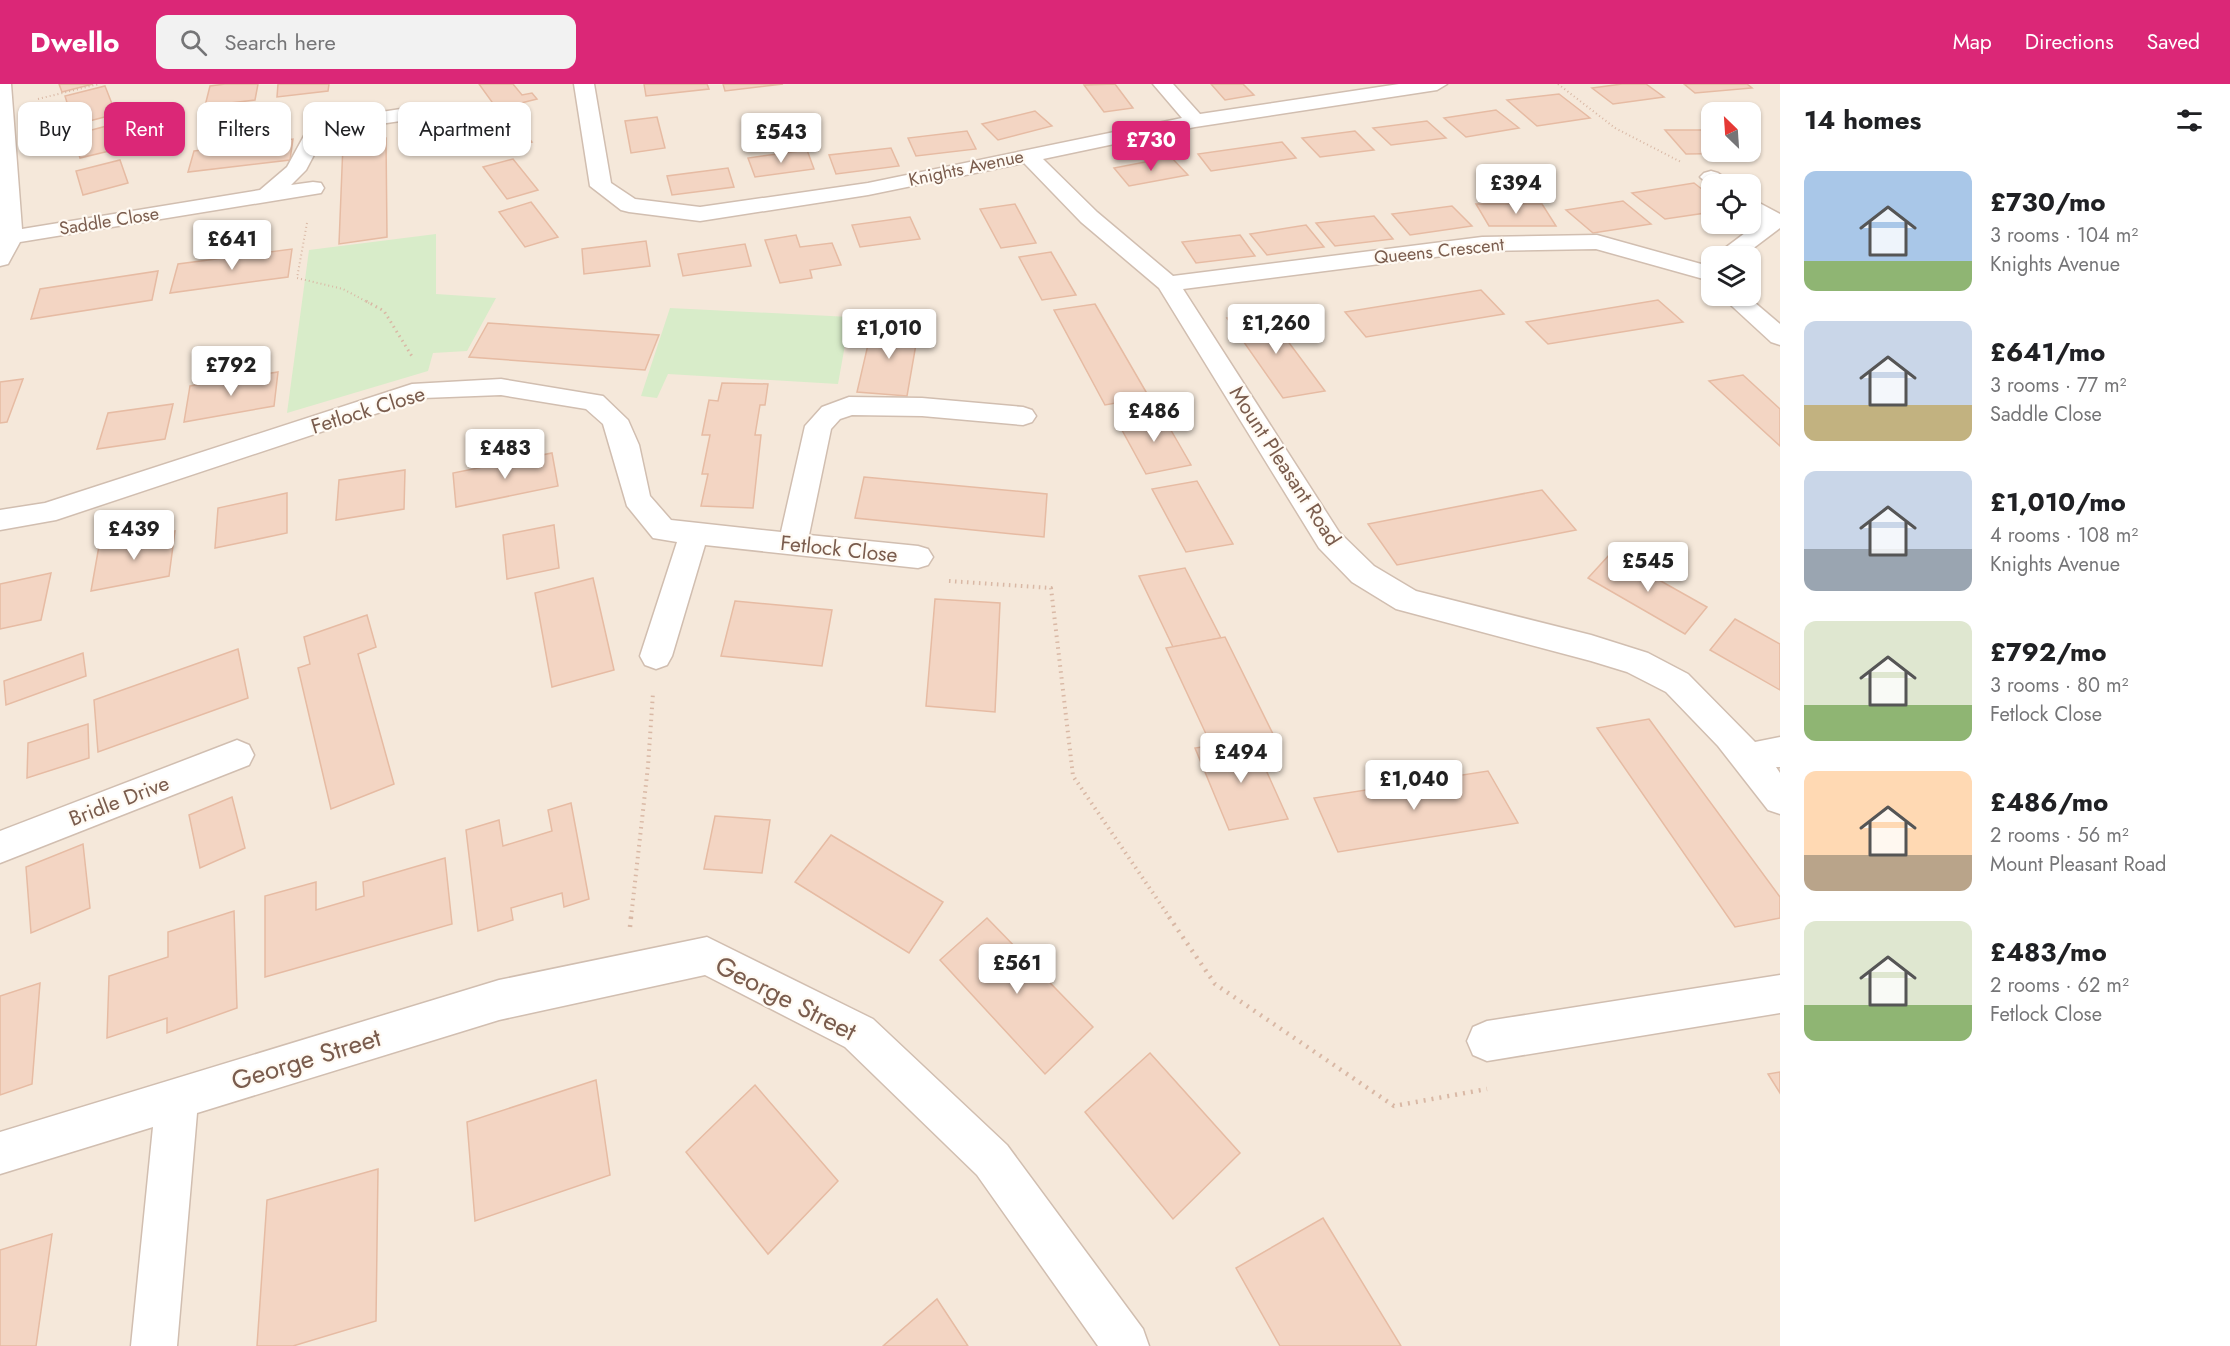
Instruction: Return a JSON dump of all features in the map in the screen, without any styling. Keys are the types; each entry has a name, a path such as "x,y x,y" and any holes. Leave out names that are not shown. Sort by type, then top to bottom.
{"street":[{"path":"0,259 10,237 1,84"},
{"name":"Knights Avenue","path":"584,84 601,186 629,205 700,214 868,189 1195,121 1437,84"},
{"path":"1163,84 1195,121"},
{"path":"267,195 296,170 318,127 398,115"},
{"name":"Mount Pleasant Road","path":"1028,154 1089,217 1168,284 1329,540 1363,574 1407,601 1637,662 1677,684 1730,736 1780,799"},
{"name":"Saddle Close","path":"10,237 313,188"},
{"path":"1761,211 1775,221 1761,232"},
{"path":"1742,246 1758,234"},
{"name":"Queens Crescent","path":"1168,284 1482,244 1596,242 1701,271"},
{"path":"1744,306 1780,337"},
{"name":"Fetlock Close","path":"0,520 46,513 421,390 501,387 594,402 615,420 625,445 637,499 663,530 918,557"},
{"path":"793,544 818,426 831,413 849,406 922,407 1023,416"},
{"path":"656,656 694,534"},
{"path":"1748,758 1780,752"},
{"name":"Bridle Drive","path":"0,847 237,754"},
{"name":"George Street","path":"0,1153 499,1000 707,956 860,1033 992,1160 1126,1346"},
{"path":"1487,1041 1780,994"},
{"path":"154,1346 177,1099"}],"path":[{"path":"2,108 99,84"},
{"path":"1558,84 1615,128 1703,174"},
{"path":"313,188 297,278 344,289 384,311 415,360 421,390"},
{"path":"918,557 910,578 1051,588 1074,776 1215,984 1394,1106 1509,1084 1487,1041"},
{"path":"623,974 648,766 656,656"}],"shaded area":[{"path":"0,84 1780,84 1780,1346 0,1346"}],"green space":[{"path":"436,234 436,294 496,298 467,351 433,353 428,371 287,413 309,250"},
{"path":"670,308 850,317 838,384 668,374 657,398 641,396"}],"building":[{"path":"59,84 93,84 62,92"},
{"path":"258,84 255,100 238,102 206,102 210,86"},
{"path":"278,84 329,84 328,91 277,97"},
{"path":"479,84 513,84 522,95 532,93 537,99 525,102 492,102"},
{"path":"644,84 707,84 709,89 646,96"},
{"path":"723,84 783,84 725,91"},
{"path":"1115,84 1133,108 1104,112 1084,85"},
{"path":"1211,84 1243,84 1254,95 1225,100"},
{"path":"1646,84 1664,97 1613,104 1592,88"},
{"path":"1684,84 1747,84 1752,88 1695,93"},
{"path":"105,86 111,102 104,102 104,117 92,120 92,102 67,102 65,96"},
{"path":"1559,94 1590,118 1537,126 1507,100"},
{"path":"1496,110 1519,128 1466,137 1444,118"},
{"path":"1035,111 1052,126 998,140 982,124"},
{"path":"657,117 665,148 631,153 625,121"},
{"path":"1427,121 1446,138 1391,145 1373,128"},
{"path":"104,127 104,152 92,155 92,130"},
{"path":"1665,130 1701,130 1701,154 1686,154"},
{"path":"967,131 976,149 916,156 908,138"},
{"path":"1355,131 1374,150 1320,157 1302,138"},
{"path":"386,138 387,237 339,244 343,156 386,156"},
{"path":"1282,142 1296,158 1211,171 1198,154"},
{"path":"891,148 899,166 836,174 829,155"},
{"path":"807,150 814,169 755,177 748,158"},
{"path":"194,151 197,151 197,156 291,156 290,160 188,172"},
{"path":"1171,157 1188,175 1129,186 1114,168"},
{"path":"513,159 538,190 507,199 483,167"},
{"path":"120,160 128,183 83,195 76,171"},
{"path":"728,168 734,187 672,195 667,176"},
{"path":"1694,183 1701,188 1701,214 1665,219 1632,193"},
{"path":"1623,201 1651,224 1593,233 1566,210"},
{"path":"531,202 558,237 525,247 499,212"},
{"path":"1015,204 1036,243 1001,248 980,209"},
{"path":"1476,204 1542,204 1556,226 1489,226"},
{"path":"1452,206 1472,226 1410,235 1392,214"},
{"path":"1374,216 1393,239 1335,246 1316,223"},
{"path":"910,217 920,239 860,247 852,225"},
{"path":"1306,225 1324,247 1267,255 1250,234"},
{"path":"796,235 800,247 832,243 841,265 810,270 812,278 780,283 765,240"},
{"path":"1240,235 1255,256 1196,263 1182,242"},
{"path":"646,241 650,266 584,274 582,249"},
{"path":"745,244 751,266 683,276 678,254"},
{"path":"292,249 288,277 170,293 178,264"},
{"path":"1051,252 1076,295 1042,300 1019,257"},
{"path":"158,271 152,300 31,319 40,289"},
{"path":"1481,290 1504,314 1366,337 1345,312"},
{"path":"1658,300 1683,322 1548,344 1526,322"},
{"path":"1095,304 1149,397 1105,405 1054,310"},
{"path":"1266,312 1325,391 1283,398 1227,318"},
{"path":"488,323 659,335 645,370 469,357"},
{"path":"873,323 919,327 907,396 857,392"},
{"path":"278,372 274,406 184,422 190,386"},
{"path":"1743,375 1780,409 1780,446 1709,381"},
{"path":"23,379 7,422 0,423 0,382"},
{"path":"722,383 768,384 765,405 760,405 755,435 761,435 753,508 701,506 708,474 702,474 710,435 702,435 709,400 718,401"},
{"path":"173,404 165,439 97,449 108,413"},
{"path":"1161,413 1191,465 1146,474 1117,421"},
{"path":"552,453 558,486 456,507 453,473"},
{"path":"405,470 404,509 336,520 339,480"},
{"path":"864,477 1047,494 1044,537 855,518"},
{"path":"1197,481 1233,544 1186,552 1152,489"},
{"path":"1542,490 1576,530 1397,565 1368,524"},
{"path":"287,493 287,533 215,548 218,508"},
{"path":"554,525 559,568 507,579 503,535"},
{"path":"175,531 169,576 91,591 99,546"},
{"path":"1611,553 1707,607 1685,634 1588,578"},
{"path":"1185,568 1221,638 1173,647 1139,576"},
{"path":"51,573 41,620 0,629 0,584"},
{"path":"593,578 614,670 552,687 535,593"},
{"path":"935,599 1000,603 995,712 926,706"},
{"path":"735,601 832,610 822,666 721,656"},
{"path":"367,615 376,647 358,654 394,784 331,809 298,668 310,664 304,637"},
{"path":"1735,619 1780,644 1780,690 1710,650"},
{"path":"1225,637 1275,738 1213,749 1166,648"},
{"path":"238,649 248,698 98,752 94,700"},
{"path":"83,653 86,676 6,705 4,681"},
{"path":"1649,719 1780,897 1780,918 1735,927 1597,728"},
{"path":"88,724 89,758 27,778 28,743"},
{"path":"1252,739 1288,819 1229,830 1195,748"},
{"path":"1488,771 1518,823 1338,852 1314,798"},
{"path":"232,797 245,848 200,868 189,815"},
{"path":"571,803 589,899 564,907 562,893 511,908 513,920 478,931 466,830 499,820 503,846 552,831 548,810"},
{"path":"715,816 770,820 762,873 704,869"},
{"path":"831,835 943,902 909,953 795,882"},
{"path":"83,844 90,908 31,933 26,867"},
{"path":"445,858 452,924 265,977 265,896 316,882 316,910 364,896 363,882"},
{"path":"234,911 237,1008 167,1033 167,1018 107,1038 109,976 168,957 168,932"},
{"path":"987,918 1093,1027 1045,1074 940,960"},
{"path":"40,983 32,1084 0,1095 0,996"},
{"path":"1150,1053 1240,1153 1173,1219 1085,1112"},
{"path":"1780,1072 1780,1093 1768,1074"},
{"path":"596,1080 610,1175 475,1221 467,1122"},
{"path":"755,1085 838,1181 768,1254 686,1152"},
{"path":"378,1169 376,1321 293,1346 257,1346 267,1200"},
{"path":"1323,1218 1401,1346 1280,1346 1236,1268"},
{"path":"52,1234 36,1346 0,1346 0,1250"},
{"path":"937,1299 968,1346 883,1346"}]}
